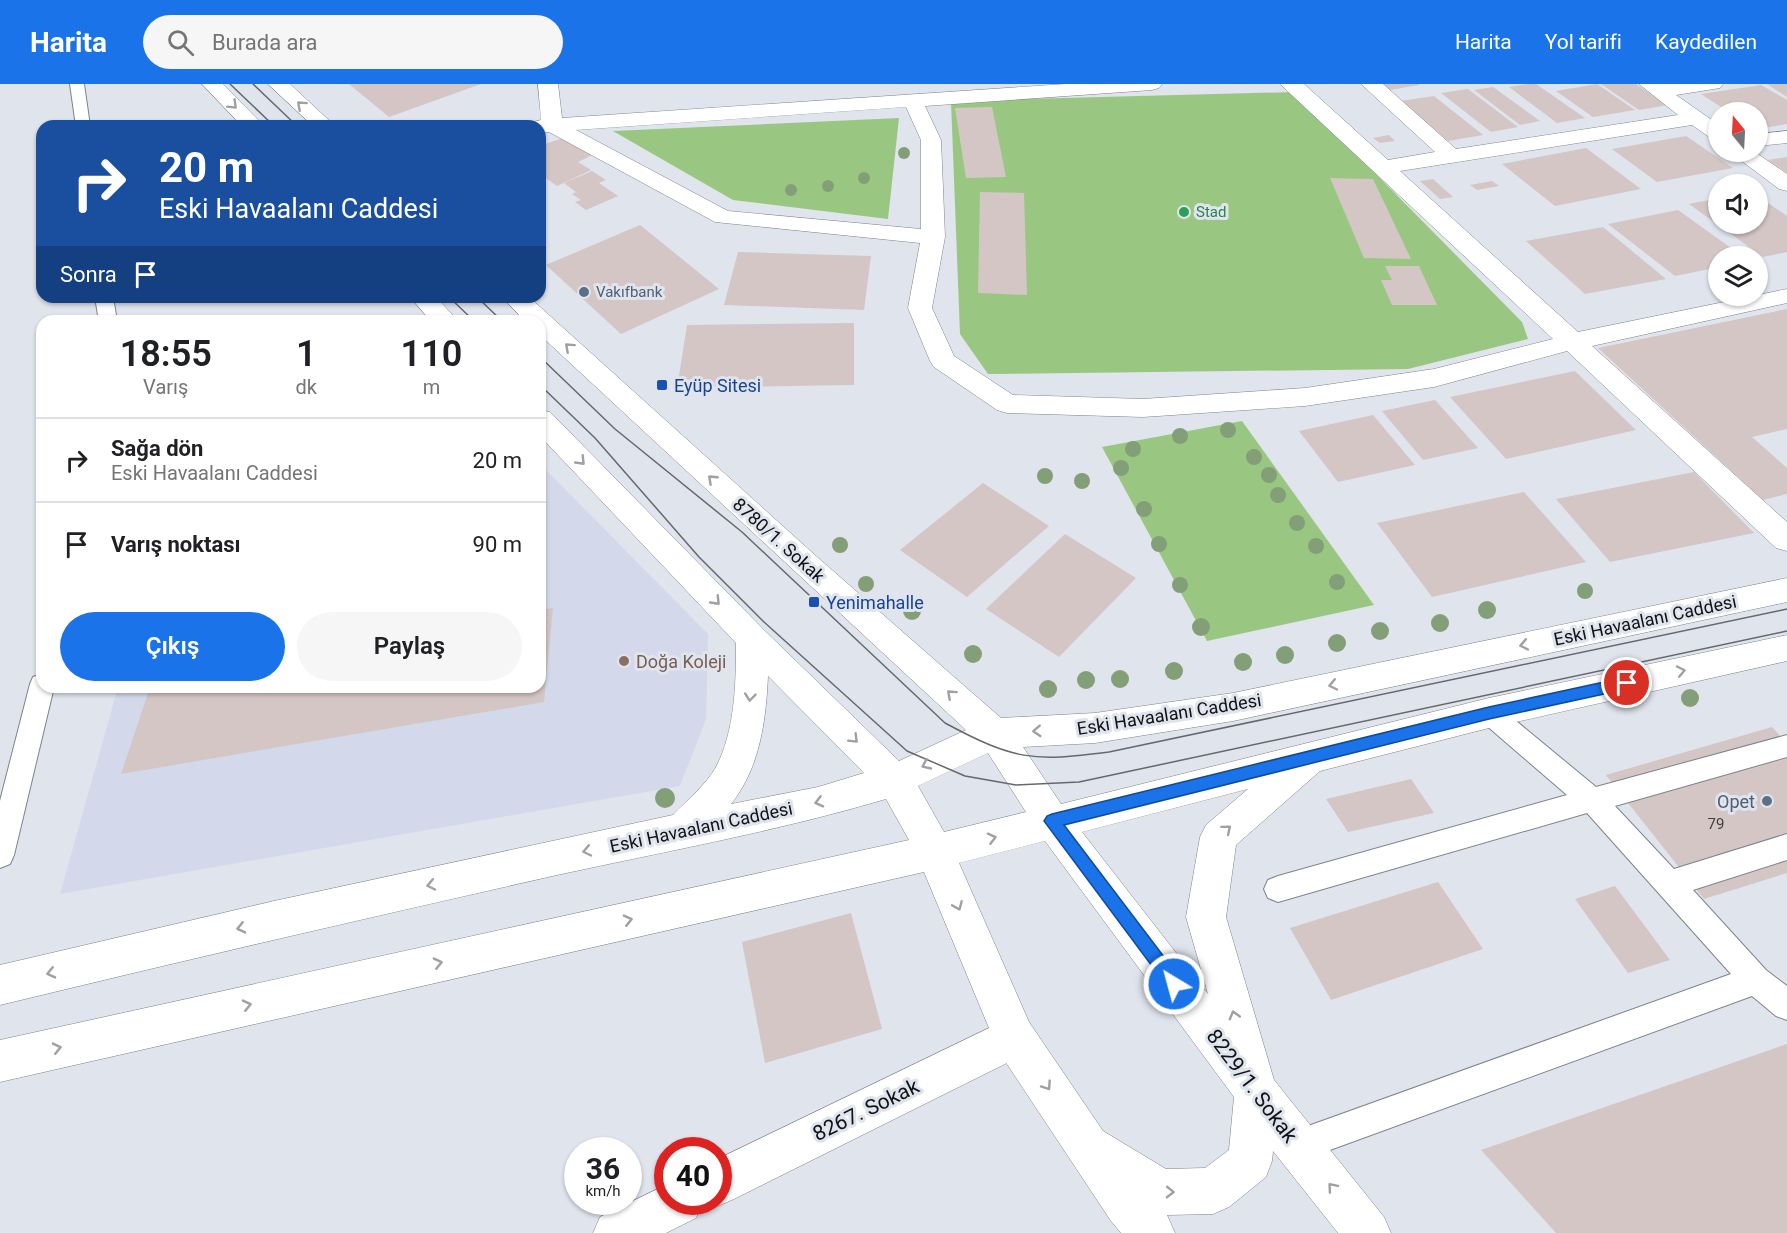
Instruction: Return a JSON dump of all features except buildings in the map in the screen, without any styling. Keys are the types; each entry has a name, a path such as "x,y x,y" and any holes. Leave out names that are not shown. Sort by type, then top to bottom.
{"street":[{"path":"212,84 248,120"},
{"path":"278,84 318,120"},
{"path":"546,125 548,84"},
{"path":"844,84 856,105"},
{"path":"546,125 913,101 1032,88 1152,84"},
{"path":"1290,84 1295,86 1787,540"},
{"path":"1371,84 1450,155"},
{"path":"1654,88 1713,84"},
{"path":"1654,88 1708,127"},
{"path":"913,101 931,140 933,237 920,308 944,361 1007,404 1143,408 1305,397 1434,378 1571,342 1787,296"},
{"path":"1383,167 1696,118"},
{"path":"546,125 723,217 933,237"},
{"path":"1768,139 1787,136"},
{"path":"1756,162 1787,184"},
{"path":"428,303 440,315"},
{"name":"8780/1. Sokak","path":"521,303 534,315"},
{"name":"8780/1. Sokak","path":"546,326 805,564 994,733 1052,821"},
{"path":"546,425 752,639 895,780 935,852 1014,1037 1127,1205 1152,1233"},
{"name":"Eski Havaalanı Caddesi","path":"0,985 274,920 818,803 895,780 994,733 1095,728 1233,706 1787,590"},
{"path":"684,830 731,776 749,706 753,672 752,639"},
{"path":"0,1060 935,852 1489,713 1787,648"},
{"path":"1084,1142 1161,1192 1213,1191 1250,1161 1256,1092 1206,917 1218,837 1312,757"},
{"name":"8229/1. Sokak","path":"1052,821 1297,1146 1368,1233"},
{"name":"8267. Sokak","path":"732,1176 1014,1037"},
{"path":"616,1233 654,1215"}],"lane":[{"path":"77,84 82,120"},
{"path":"0,855 40,693"},
{"path":"1489,713 1593,801 1755,980 1787,1005"},
{"path":"1278,889 1463,835 1787,746"},
{"path":"1668,884 1702,876 1787,847"},
{"path":"1297,1146 1755,980"}],"shaded area":[{"name":"Doğa Koleji","path":"546,470 708,634 706,719 680,786 60,894 116,693 546,693"}],"green space":[{"name":"Stad","path":"1295,92 1522,322 1528,339 1408,369 988,374 960,334 951,101"},
{"path":"899,118 888,219 733,200 613,131"},
{"path":"1242,421 1374,605 1207,641 1102,447"}],"tram line":[{"path":"230,84 268,120"},
{"path":"253,84 291,120"},
{"path":"455,303 468,315"},
{"path":"483,303 496,315"},
{"path":"546,363 615,429 742,532 945,723 989,745 1024,755 1061,757 1109,752 1787,609"},
{"path":"546,391 595,438 699,557 764,622 907,751 965,776 1016,785 1079,782 1787,631"}],"place":[{"name":"Stad","path":"1184,212"},
{"name":"Vakıfbank","path":"584,292"},
{"name":"Eyüp Sitesi","path":"662,385"},
{"name":"Yenimahalle","path":"814,602"},
{"name":"Doğa Koleji","path":"624,661"},
{"name":"Opet","path":"1767,801"}],"route":[{"path":"1174,984 1052,821 1489,713 1627,683"}]}
